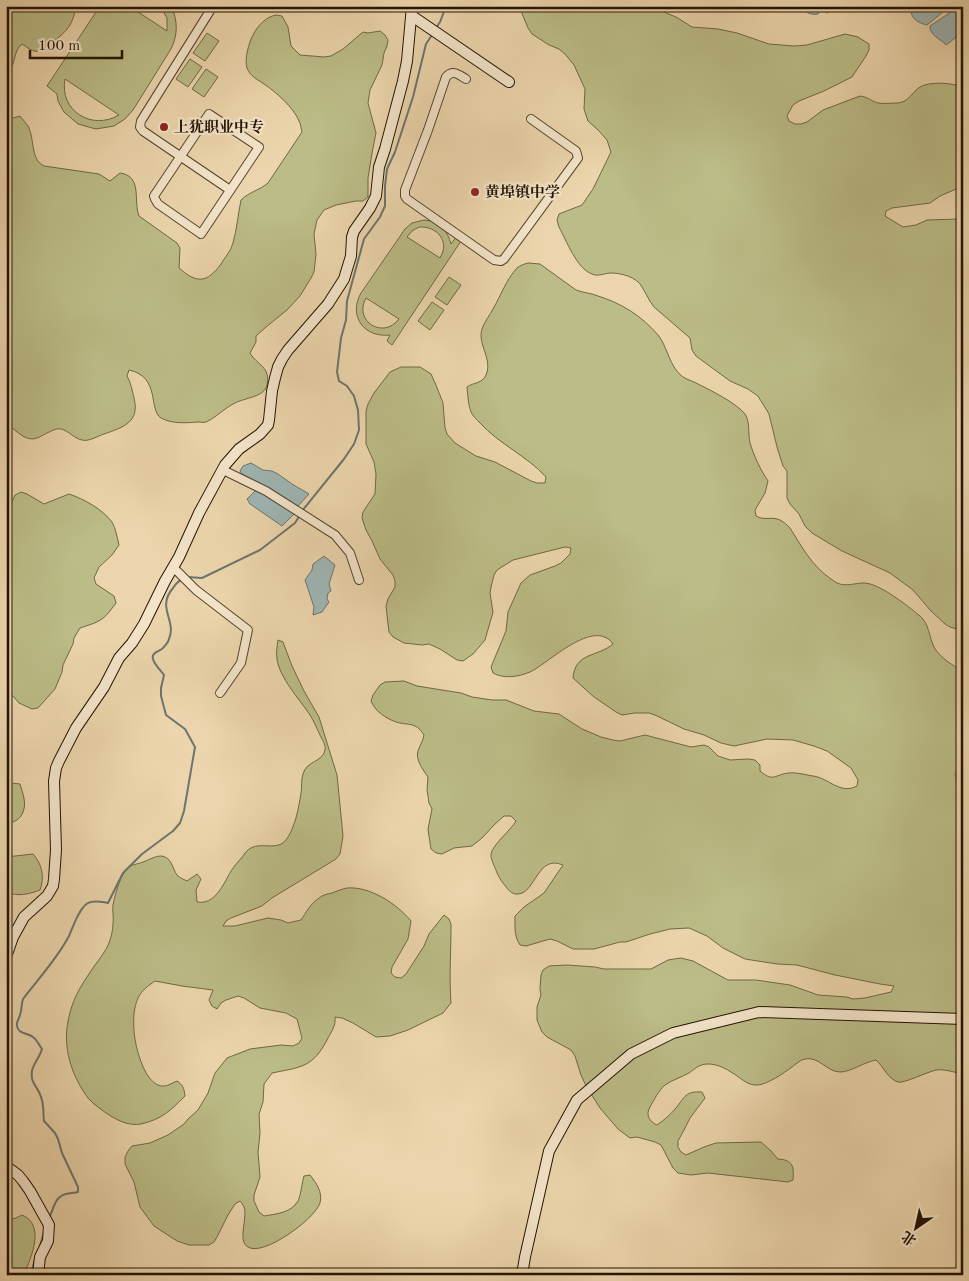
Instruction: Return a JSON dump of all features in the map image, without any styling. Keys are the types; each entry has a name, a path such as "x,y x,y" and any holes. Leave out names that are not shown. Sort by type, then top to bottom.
{"street":[{"path":"213,6 140,121 140,127 230,190"},
{"path":"412,11 425,25 441,37 509,82"},
{"path":"6,957 13,937 24,917 47,896 53,886 56,850 54,781 56,768 76,728 104,687 119,658 132,643 144,624 179,557 199,513 230,458 238,449 260,434 268,425 272,391 282,359 328,304 344,279 351,256 354,231 376,196 379,167 404,81 412,11"},
{"path":"466,79 454,73 446,77 405,190 405,196 406,199 498,261 504,259 578,158 576,151 531,119"},
{"path":"209,114 258,147 230,190 201,234 158,204 154,199 156,193 209,114"},
{"path":"223,470 266,491 335,535 350,553 360,580"},
{"path":"173,567 196,590 248,630 241,663 220,693"},
{"path":"522,1275 549,1151 577,1100 631,1054 673,1033 760,1012 963,1019"},
{"path":"6,1166 23,1181 47,1221 48,1241 40,1257 38,1275"}],"green space":[{"path":"6,6 76,6 69,27 45,49 37,51 22,44 17,51 12,67 6,74"},
{"path":"100,6 129,6 167,31 167,18 160,6 171,6 176,22 176,33 171,49 133,110 125,119 114,126 96,129 78,124 64,112 58,101 57,94 47,86","holes":["65,79 119,115 98,121 80,115 72,109 67,100 64,90"]},
{"path":"519,6 649,6 676,17 692,27 737,33 769,44 807,45 845,34 858,37 869,44 866,56 852,77 793,105 787,116 789,121 795,124 807,122 823,110 860,96 878,103 898,103 905,101 924,85 941,83 963,87 963,186 940,196 930,203 892,208 886,211 885,216 903,227 916,225 927,220 959,219 960,256 963,264 963,629 957,629 945,624 913,590 890,573 842,551 812,533 805,526 787,498 787,471 783,466 777,447 769,414 758,396 730,381 696,356 692,350 690,338 654,307 640,284 628,276 619,274 594,275 587,271 577,260 557,220 559,214 582,205 593,189 611,152 607,140 588,121 584,109 585,89 574,65 559,49 532,34"},
{"path":"276,15 282,16 288,27 291,46 300,55 331,56 343,49 363,32 380,31 388,40 382,65 370,90 368,103 376,133 368,178 368,197 363,201 336,205 324,210 317,220 314,234 316,254 314,272 311,278 300,296 287,310 256,336 256,342 250,353 267,374 268,379 265,389 258,395 231,405 206,422 174,422 165,420 157,414 150,386 146,379 129,370 127,376 134,398 135,413 124,426 87,440 79,439 67,431 59,429 34,439 29,439 22,435 6,423 6,120 20,116 30,131 37,159 44,166 99,174 110,181 120,173 127,175 135,184 139,216 177,243 180,248 179,268 191,277 197,279 206,278 221,264 232,246 241,200 268,183 302,132 297,116 289,106 274,91 252,76 246,65 251,38 255,31 266,20"},
{"path":"207,33 219,41 205,61 193,53"},
{"path":"190,59 202,67 188,87 176,79"},
{"path":"206,69 218,77 204,97 192,89"},
{"path":"424,220 434,222 445,231 451,244 456,237 461,241 392,345 387,341 390,335 373,333 361,324 356,310 357,302 361,293 405,229 412,223","holes":["419,227 432,229 440,236 444,246 440,258 407,237","366,298 399,319 385,328 378,328 372,325 363,314"]},
{"path":"528,263 540,264 576,290 607,299 631,311 658,335 678,373 724,398 741,410 748,420 753,453 768,481 765,493 755,510 756,516 777,519 790,528 813,562 836,583 844,585 870,584 893,596 920,616 925,622 932,643 940,655 963,672 963,763 955,774 957,780 963,782 963,1074 936,1070 898,1082 888,1075 876,1060 840,1072 831,1070 815,1060 805,1059 771,1080 754,1085 747,1083 724,1068 707,1064 699,1066 665,1085 649,1110 649,1118 657,1125 686,1096 702,1092 705,1098 690,1118 678,1141 678,1147 681,1152 686,1155 716,1143 761,1142 778,1159 790,1162 793,1167 793,1180 788,1182 708,1173 691,1175 678,1173 673,1168 661,1145 637,1137 630,1138 618,1129 600,1108 586,1086 571,1050 547,1037 542,1032 537,1020 537,1007 541,995 541,975 543,970 549,966 567,965 604,969 651,969 668,960 681,958 693,961 728,980 756,980 790,985 818,995 853,999 865,998 891,992 894,986 835,975 797,965 745,959 723,948 707,936 689,928 670,929 594,949 573,949 550,939 526,946 520,945 516,935 515,916 544,893 563,865 554,863 542,869 524,892 516,894 509,891 498,876 491,855 494,847 516,821 511,816 504,816 472,846 454,848 442,854 436,853 431,849 428,829 432,809 427,790 428,777 420,764 417,754 424,735 415,726 396,722 384,716 375,708 371,701 380,685 385,682 404,681 417,686 461,693 472,697 506,700 534,711 559,714 582,729 613,740 620,741 645,735 691,747 704,745 709,747 718,756 730,760 755,760 760,765 760,771 768,777 795,773 819,777 845,789 857,786 858,780 851,768 827,751 814,746 793,740 767,739 734,746 684,729 649,713 622,715 616,712 594,697 573,678 578,664 583,659 613,644 605,637 595,636 572,644 525,674 506,677 493,673 491,667 506,631 508,612 521,583 530,575 561,563 570,554 571,548 565,547 513,560 497,570 490,593 493,612 485,640 473,654 463,661 457,660 429,644 404,643 393,637 389,632 386,606 395,587 395,581 393,575 380,559 362,518 363,512 375,494 376,474 374,462 366,444 366,411 368,404 390,372 401,367 420,367 431,374 443,403 447,434 455,443 476,456 495,462 531,481 545,483 546,477 496,437 472,414 468,401 467,387 482,380 488,369 481,335 484,324 513,273 518,267"},
{"path":"449,277 461,285 447,305 435,297"},
{"path":"432,302 444,310 430,330 418,321"},
{"path":"21,492 44,504 69,494 87,502 112,522 119,545 112,555 99,567 94,578 96,584 114,596 116,603 101,620 80,628 74,638 55,689 38,708 32,709 19,703 6,688 6,516 15,495"},
{"path":"278,640 283,642 304,691 319,717 337,775 343,836 340,854 336,859 262,906 231,918 223,926 235,926 268,918 288,923 301,920 313,903 323,896 347,888 365,890 391,903 411,921 408,939 392,967 391,973 395,977 401,978 406,974 424,946 429,934 444,915 451,924 451,1003 443,1013 408,1030 390,1036 376,1037 353,1023 335,1017 331,1033 311,1061 299,1067 272,1073 264,1084 263,1102 259,1114 258,1152 260,1177 254,1201 259,1212 264,1216 278,1214 287,1210 298,1201 304,1176 310,1175 320,1191 320,1203 309,1218 288,1235 265,1247 255,1249 248,1247 243,1240 245,1212 240,1201 235,1204 228,1215 214,1242 209,1245 189,1245 177,1241 154,1226 140,1207 134,1182 125,1164 125,1157 132,1146 150,1143 168,1135 184,1124 198,1110 208,1093 215,1073 227,1058 250,1049 281,1045 293,1046 299,1043 302,1038 297,1019 286,1013 260,1008 238,996 221,1003 217,1009 212,1006 209,1000 213,990 155,981 141,993 134,1013 134,1035 140,1060 148,1076 158,1085 168,1085 177,1081 183,1087 185,1096 160,1117 141,1124 124,1122 113,1117 88,1098 78,1082 68,1055 67,1027 77,994 109,943 113,929 115,896 121,879 129,867 156,857 165,857 170,861 177,875 187,881 197,874 201,879 196,890 197,902 203,902 218,893 232,869 248,850 255,846 278,845 286,840 289,835 298,811 302,776 307,766 324,754 325,748 324,742 311,717 290,688 282,673 277,657"},
{"path":"6,784 20,784 24,808 18,819 6,824"},
{"path":"33,854 39,862 42,871 40,890 23,894 6,892 6,857"},
{"path":"22,1215 33,1226 35,1242 33,1251 24,1275 6,1275 6,1218 9,1220"}],"water":[{"path":"795,6 833,6 831,11 827,13 821,10 818,14 812,14"},
{"path":"915,6 946,6 943,12 927,25 914,19 911,11"},
{"path":"954,10 961,17 963,32 946,45 931,32 930,26"},
{"path":"251,463 263,470 278,474 309,494 298,506 242,474 240,471 243,466"},
{"path":"257,489 295,513 282,526 250,504 247,499"},
{"path":"324,556 335,565 329,584 331,591 328,593 327,599 329,602 322,612 313,615 314,607 305,580 312,570 313,564"}],"waterway":[{"path":"436,28 445,6"},
{"path":"302,511 344,459 354,444 359,430 358,410 354,396 347,386 339,381 337,372 341,338 346,320 347,301 364,239 380,217 385,206 387,169 395,152 413,97 426,44 432,35"},
{"path":"187,577 202,578 260,550 295,523 300,515"},
{"path":"49,1218 59,1198 66,1194 78,1192 78,1187 55,1133 44,1121 42,1100 32,1079 33,1068 42,1049 33,1037 19,1031 17,1023 23,999 59,953 85,905 90,902 108,903 123,873 142,854 173,831 180,823 184,811 195,747 185,729 166,715 161,696 164,675 153,657 169,640 171,626 166,602 168,595 181,580"},
{"path":"40,1246 44,1232"},
{"path":"31,1275 35,1258"}],"place":[{"name":"上犹职业中专","path":"164,127"},
{"name":"黄埠镇中学","path":"475,192"}]}
